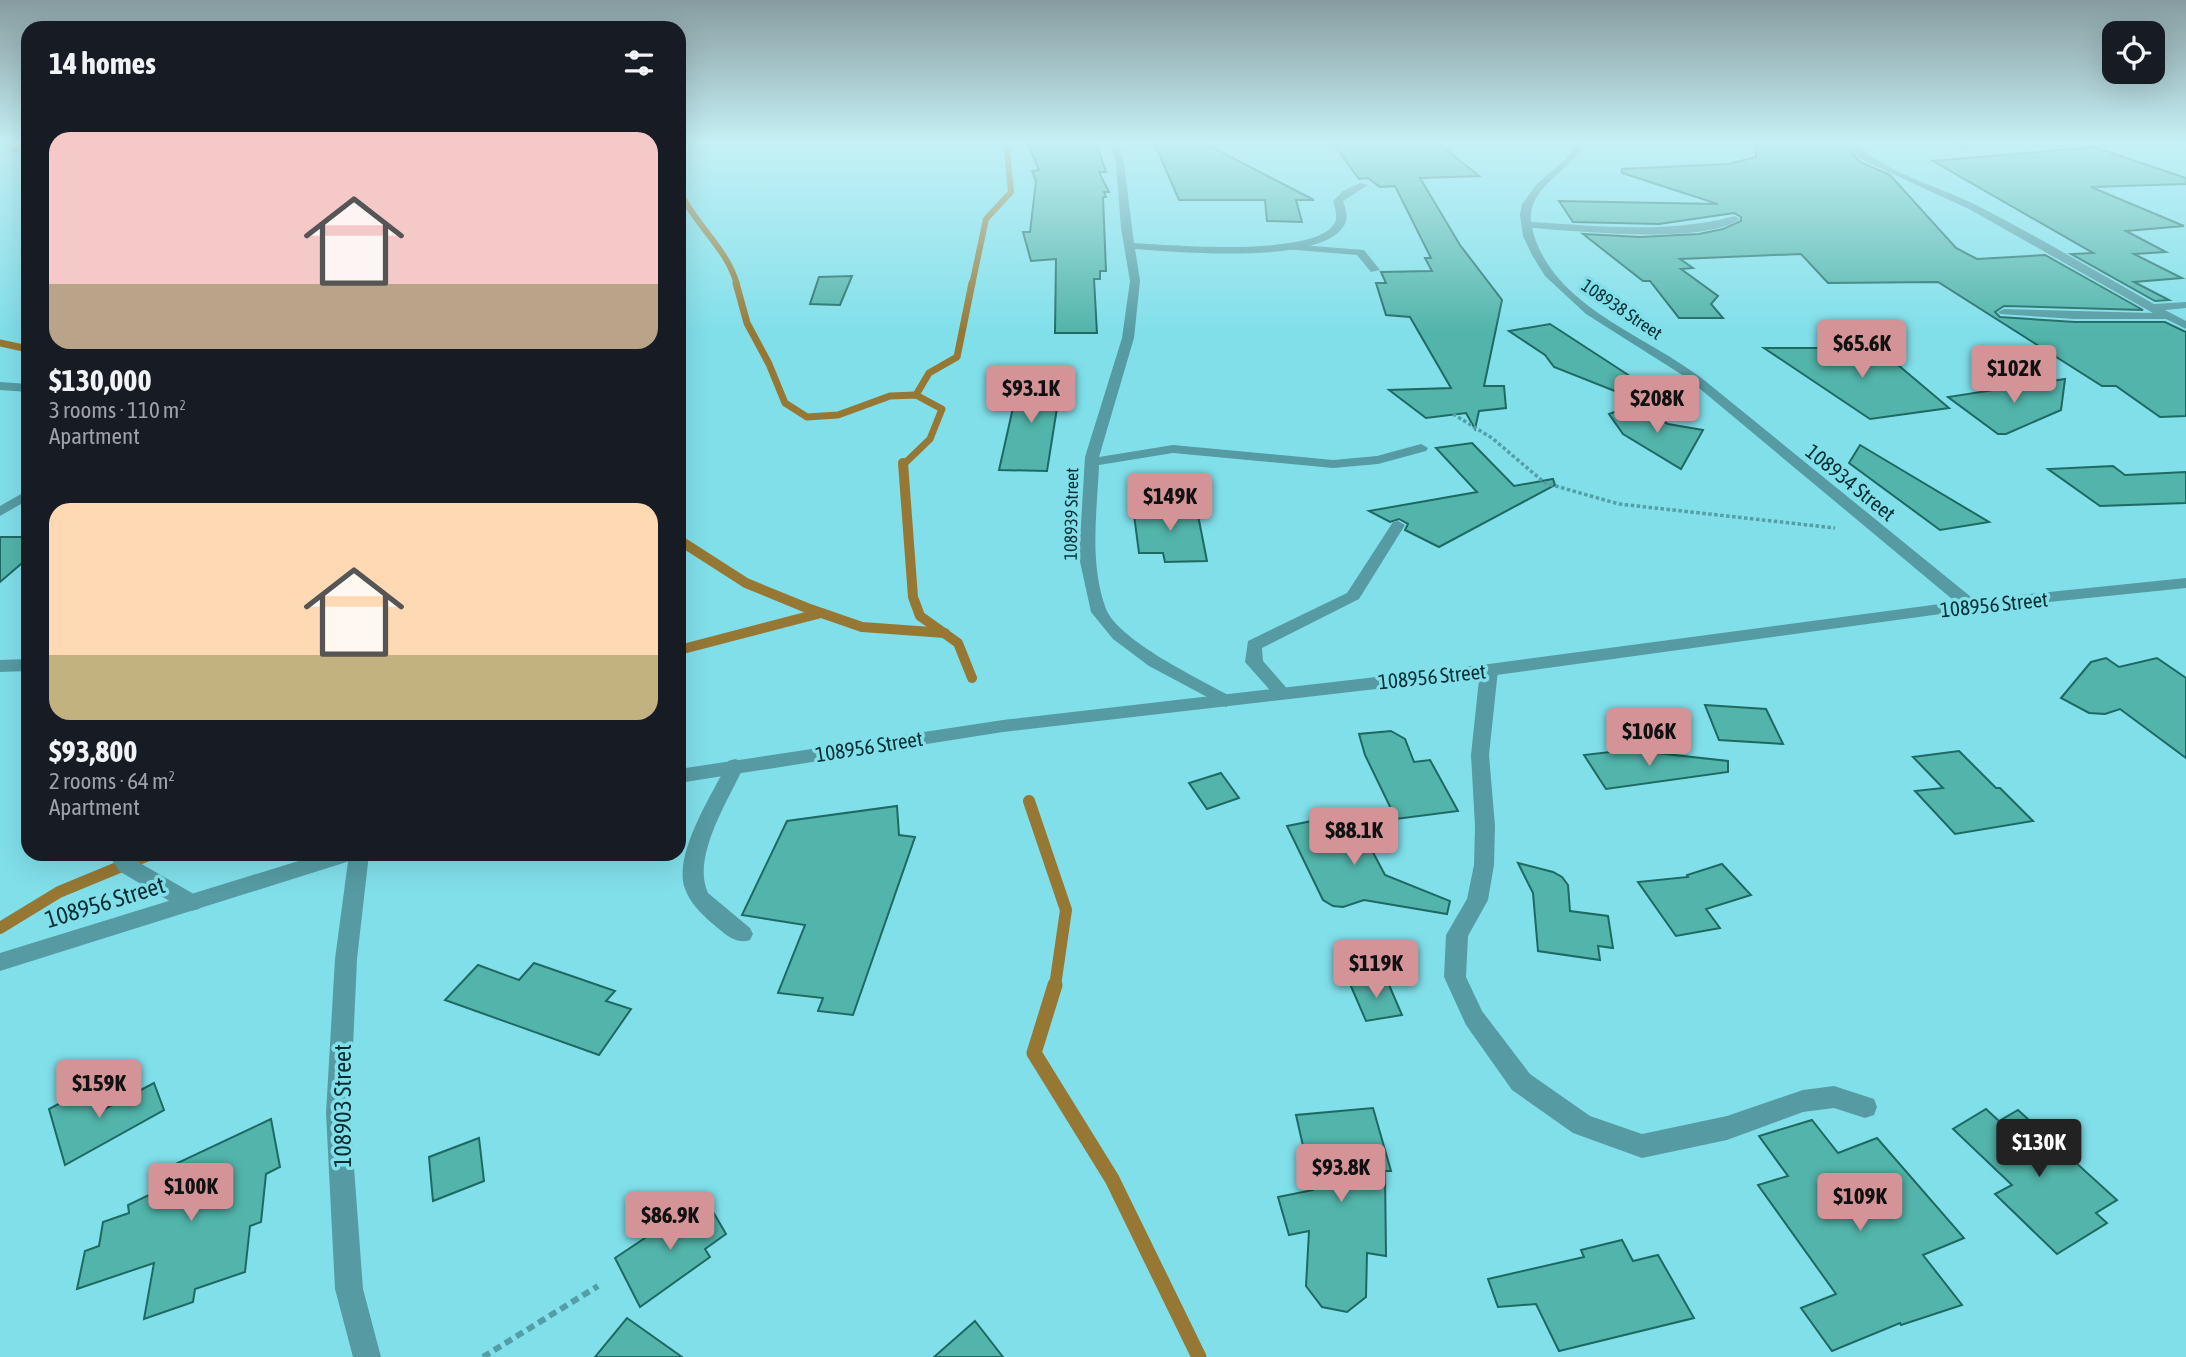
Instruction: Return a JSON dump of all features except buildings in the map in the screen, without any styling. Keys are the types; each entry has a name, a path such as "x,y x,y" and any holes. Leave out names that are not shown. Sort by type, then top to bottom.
{"street":[{"name":"108939 Street","path":"1124,205 1135,281 1128,338 1092,462 1087,557 1099,612 1119,635 1155,662 1226,701"},
{"path":"1288,247 1329,235 1337,229 1342,213 1339,205"},
{"path":"1527,205 1524,212 1526,225 1684,229 1716,226 1735,219"},
{"path":"1968,205 2186,326"},
{"name":"108938 Street","path":"1526,225 1537,256 1546,271 1575,301 1615,329 1684,370 1706,390"},
{"path":"1131,246 1241,250 1288,247 1360,252 1375,270"},
{"path":"2153,307 2186,305"},
{"path":"2004,312 2064,316 2168,316"},
{"path":"0,386 21,388"},
{"name":"108934 Street","path":"1706,390 1970,605"},
{"path":"1092,462 1173,449 1333,464 1378,460 1421,448"},
{"path":"0,512 21,498"},
{"path":"1282,693 1254,662 1254,645 1353,596 1398,525"},
{"name":"108956 Street","path":"686,775 1003,726 1489,670 1970,605 2186,583"},
{"path":"0,666 21,665"},
{"path":"1489,670 1480,755 1485,826 1484,865 1477,900 1457,935 1455,977 1474,1018 1521,1082 1582,1125 1642,1146 1727,1128 1803,1101 1835,1097 1864,1107"},
{"path":"735,766 692,864 692,885 700,899 742,934"},
{"path":"123,861 191,903"},
{"name":"108956 Street","path":"0,962 324,861"},
{"name":"108903 Street","path":"358,861 346,959 338,1113 349,1289 367,1357"}],"path":[{"path":"1453,414 1492,438 1545,483 1619,505 1820,528 1875,528"},
{"path":"483,1357 598,1286"}],"waterway":[{"path":"687,205 719,248 737,285"},
{"path":"972,285 986,219 999,205"},
{"path":"736,283 747,323 769,364 785,403 807,417 838,415 890,396 916,395"},
{"path":"916,395 929,373 957,357 972,283"},
{"path":"0,343 21,348"},
{"path":"903,465 930,439 942,409 916,395"},
{"path":"903,465 913,597 920,616 944,633"},
{"path":"686,544 746,583 862,627 944,633"},
{"path":"686,648 821,613"},
{"path":"944,633 958,643 972,678"},
{"path":"1029,801 1066,910 1055,986"},
{"path":"0,928 59,892 134,861"},
{"path":"1055,985 1034,1053 1112,1179 1199,1357"}]}
